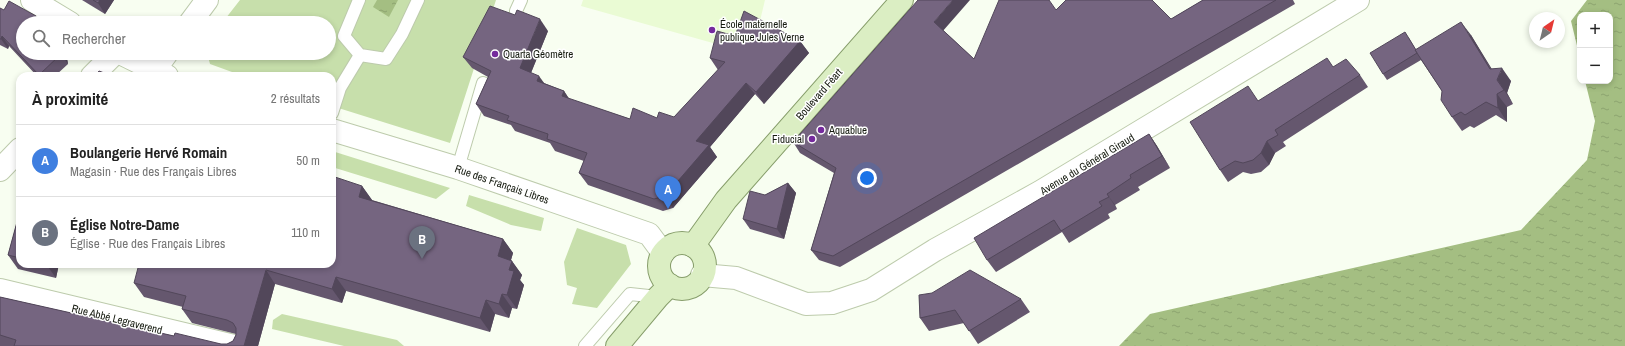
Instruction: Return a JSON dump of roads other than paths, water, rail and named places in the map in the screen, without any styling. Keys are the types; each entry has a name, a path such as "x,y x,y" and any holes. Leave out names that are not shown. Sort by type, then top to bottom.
{"main road":[{"name":"Boulevard Féart","path":"693,246 726,200 902,0"},
{"path":"617,346 664,291 692,286 702,275 704,262 698,250 693,246 680,243 667,248 663,253 659,267 664,291"}],"street":[{"path":"32,0 58,16"},
{"path":"195,16 207,0"},
{"name":"Avenue du Général Giraud","path":"702,275 736,278 806,304 832,303 872,290 935,250 1040,192 1358,0"},
{"path":"96,72 108,60"},
{"path":"133,60 156,72"},
{"path":"161,72 165,60"},
{"name":"Rue des Français Libres","path":"336,131 458,168 649,234 663,253"},
{"path":"0,170 16,153"},
{"name":"Rue Abbé Legraverend","path":"0,290 174,339 234,346"}],"lane":[{"path":"358,0 344,36 360,55 386,59 402,34 418,0"},
{"path":"516,12 521,0"},
{"path":"336,101 340,88 360,55"},
{"path":"458,168 482,83"},
{"path":"585,346 630,294 664,291"}],"water":[{"path":"377,0 398,0 389,17 373,7"},
{"path":"1587,0 1625,0 1625,346 1119,346 1150,314 1521,230 1587,160 1595,121 1586,84 1613,84 1613,12 1578,12"},
{"path":"1577,13 1577,46 1571,21"}],"place":[{"name":"École maternelle publique Jules Verne","path":"712,30"},
{"name":"Quarta Géomètre","path":"495,54"},
{"name":"Aquablue","path":"821,130"},
{"name":"Fiducial","path":"812,139"},
{"name":"Boulangerie Hervé Romain","path":"668,209"},
{"name":"Église Notre-Dame","path":"422,259"}]}
